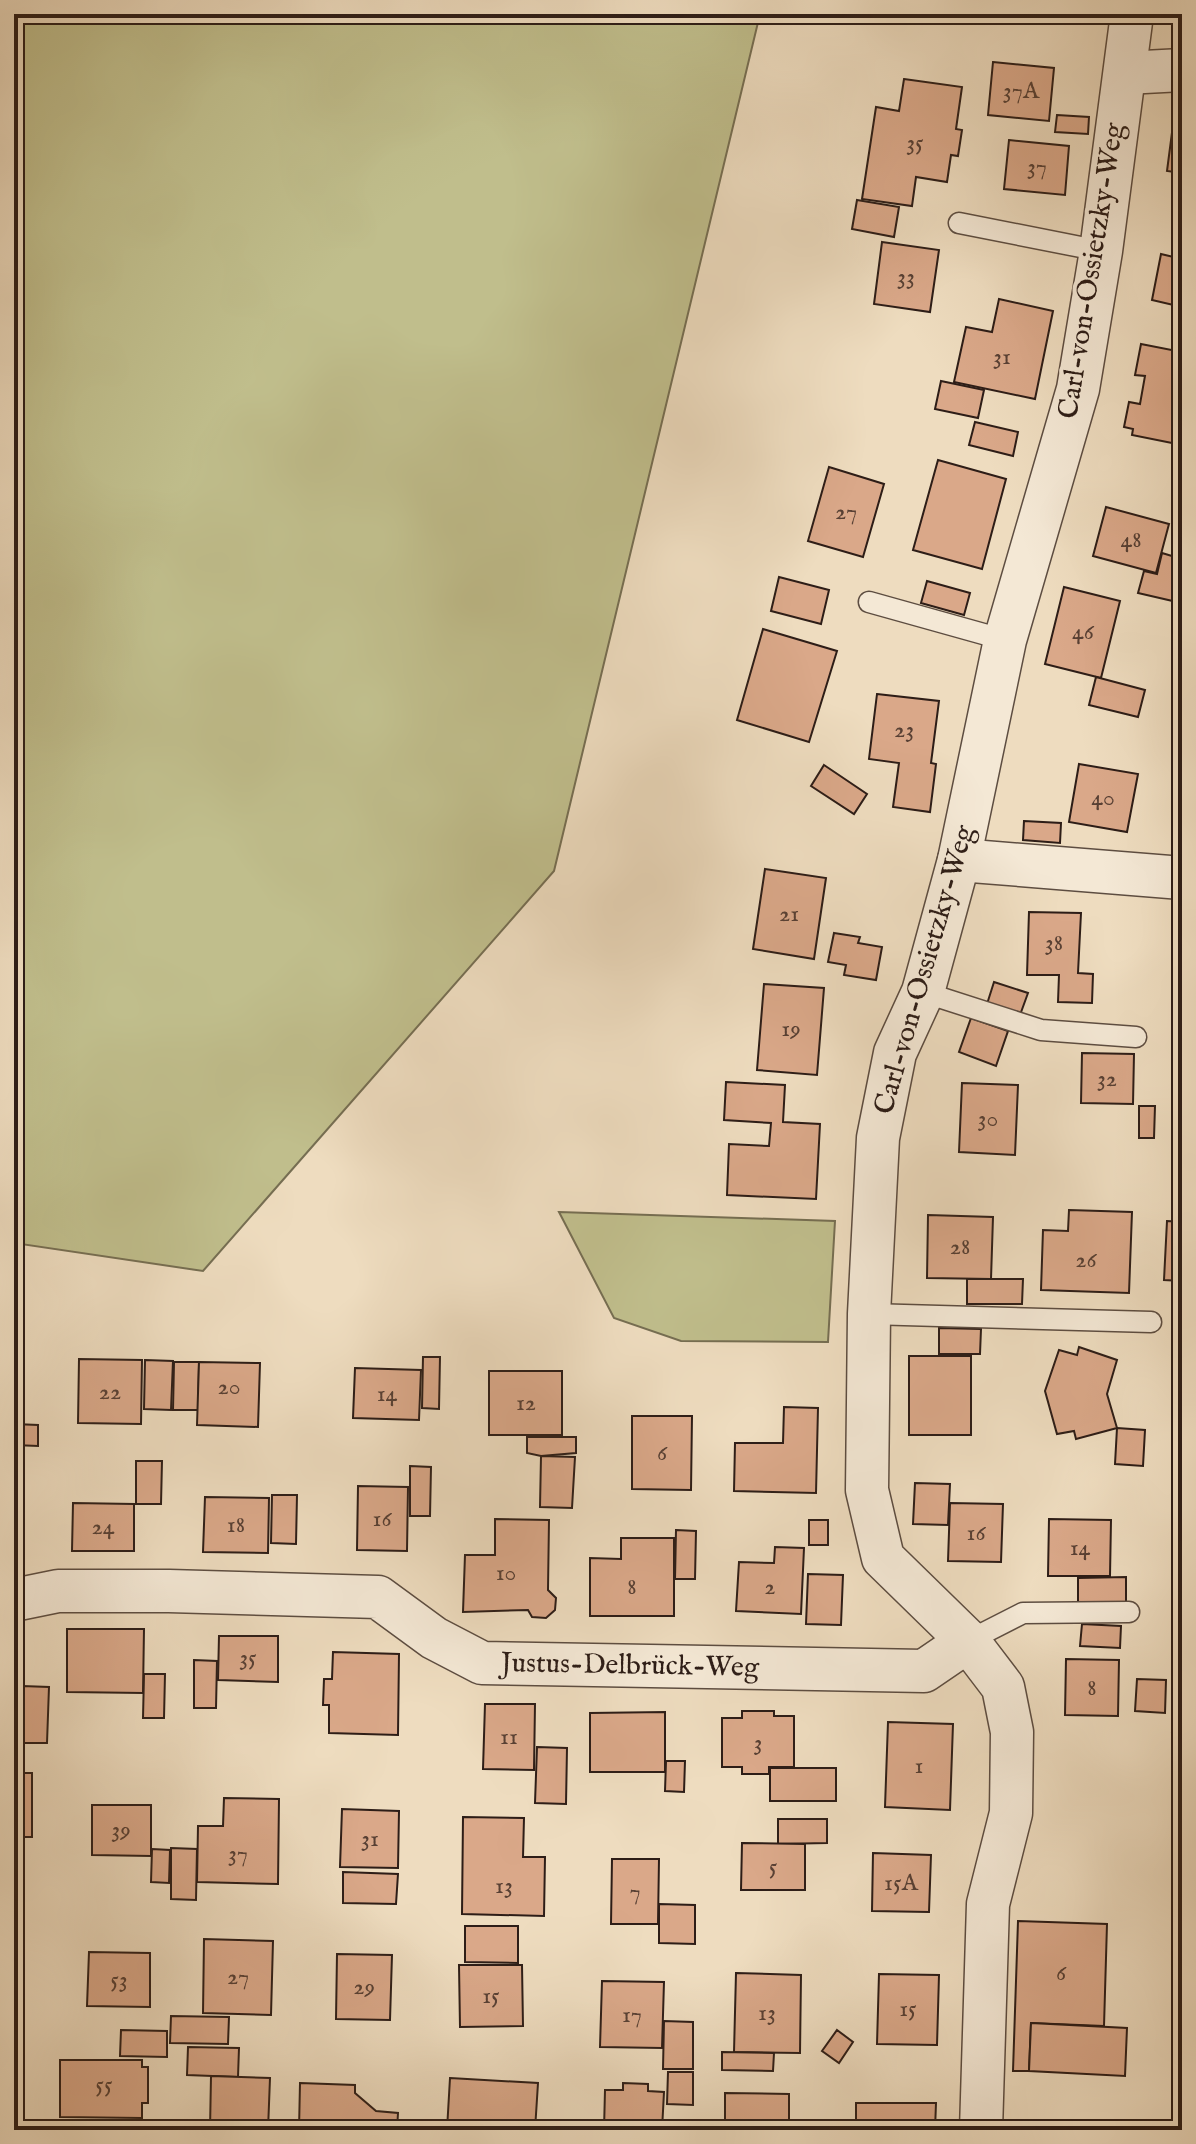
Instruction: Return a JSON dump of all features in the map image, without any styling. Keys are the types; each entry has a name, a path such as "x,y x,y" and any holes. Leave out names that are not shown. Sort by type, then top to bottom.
{"street":[{"name":"Carl-von-Ossietzky-Weg","path":"981,2130 988,1904 1011,1813 1012,1732 1003,1687 968,1641 883,1558 867,1490 869,1314 878,1138 895,1053 923,992 959,860 1005,640 1078,389 1101,251 1132,14"},
{"path":"1125,73 1182,70"},
{"path":"959,860 1182,878"},
{"name":"Justus-Delbrück-Weg","path":"14,1600 58,1591 378,1597 434,1638 482,1663 924,1671 968,1641"}],"lane":[{"path":"959,223 1101,251"},
{"path":"869,602 1005,640"},
{"path":"923,992 1041,1030 1136,1037"},
{"path":"869,1314 1151,1322"},
{"path":"968,1641 1023,1613 1129,1612"}],"shaded area":[{"path":"14,14 760,14 554,871 203,1271 14,1243"},
{"path":"559,1212 835,1221 828,1342 681,1341 614,1318"}],"building":[{"path":"993,62 1054,68 1049,121 988,115"},
{"path":"904,79 962,87 956,129 962,130 958,156 951,155 947,182 916,177 912,206 862,199 876,107 899,111"},
{"path":"1057,115 1089,117 1088,134 1055,132"},
{"path":"1174,117 1182,118 1182,173 1167,171"},
{"path":"1009,140 1069,146 1065,195 1004,189"},
{"path":"857,200 899,207 894,237 852,229"},
{"path":"882,242 939,250 930,312 874,304"},
{"path":"1161,254 1182,259 1182,307 1152,300"},
{"path":"999,299 1053,311 1035,399 954,382 966,327 992,332"},
{"path":"1141,344 1182,352 1182,445 1132,435 1133,429 1124,427 1129,402 1140,404 1145,376 1135,375"},
{"path":"941,381 984,390 978,418 935,409"},
{"path":"975,422 1018,432 1013,456 969,445"},
{"path":"938,460 1006,479 982,569 913,550"},
{"path":"829,467 884,484 863,557 808,541"},
{"path":"1106,507 1169,524 1156,573 1093,556"},
{"path":"1162,553 1182,559 1182,582 1177,602 1138,593 1144,571 1157,574"},
{"path":"779,577 829,590 821,624 771,611"},
{"path":"927,581 970,593 964,615 921,603"},
{"path":"1064,587 1120,601 1101,678 1045,664"},
{"path":"763,629 837,651 809,742 737,720"},
{"path":"1096,677 1145,690 1138,717 1089,705"},
{"path":"877,694 939,701 931,763 936,764 930,812 893,807 899,763 869,759"},
{"path":"1079,764 1138,774 1127,832 1069,822"},
{"path":"824,765 867,794 854,814 811,786"},
{"path":"1024,821 1061,823 1060,843 1023,840"},
{"path":"765,869 826,878 814,959 753,949"},
{"path":"1029,912 1081,913 1078,973 1093,974 1092,1003 1058,1002 1059,975 1027,975"},
{"path":"834,933 860,937 858,943 882,947 876,980 844,975 846,965 828,962"},
{"path":"994,982 1028,993 1020,1015 987,1004"},
{"path":"764,984 824,988 817,1075 757,1070"},
{"path":"971,1018 1008,1031 996,1066 959,1052"},
{"path":"1082,1053 1134,1054 1133,1104 1081,1103"},
{"path":"726,1082 785,1085 783,1122 820,1124 816,1199 727,1195 729,1144 769,1146 771,1123 724,1120"},
{"path":"962,1083 1018,1085 1015,1155 959,1152"},
{"path":"1139,1106 1155,1106 1154,1138 1139,1138"},
{"path":"1069,1210 1132,1212 1129,1293 1041,1290 1043,1230 1068,1231"},
{"path":"928,1215 993,1217 991,1279 927,1278"},
{"path":"1167,1221 1182,1222 1182,1281 1164,1280"},
{"path":"967,1279 1023,1279 1022,1304 967,1304"},
{"path":"939,1328 981,1329 980,1354 939,1354"},
{"path":"1079,1347 1117,1360 1107,1394 1117,1428 1076,1439 1074,1431 1057,1434 1045,1391 1059,1350 1077,1355"},
{"path":"909,1356 971,1356 971,1435 909,1435"},
{"path":"423,1357 440,1357 439,1409 422,1408"},
{"path":"79,1359 142,1360 141,1424 78,1423"},
{"path":"145,1360 173,1361 171,1410 144,1409"},
{"path":"174,1362 199,1362 198,1410 173,1410"},
{"path":"199,1362 260,1363 258,1427 197,1425"},
{"path":"355,1368 421,1370 419,1420 353,1418"},
{"path":"489,1371 562,1371 562,1435 489,1435"},
{"path":"784,1407 818,1408 816,1493 734,1491 735,1443 783,1443"},
{"path":"632,1416 692,1416 691,1490 632,1489"},
{"path":"14,1424 38,1425 38,1446 14,1445"},
{"path":"1117,1428 1145,1430 1143,1466 1115,1464"},
{"path":"527,1437 576,1437 576,1453 541,1456 527,1453"},
{"path":"541,1456 575,1457 572,1508 540,1507"},
{"path":"136,1461 162,1461 161,1504 136,1504"},
{"path":"410,1466 431,1467 430,1516 410,1516"},
{"path":"14,1470 20,1470 17,1555 14,1555"},
{"path":"915,1483 950,1484 948,1525 913,1524"},
{"path":"358,1486 408,1487 407,1551 357,1550"},
{"path":"272,1495 297,1495 296,1544 271,1543"},
{"path":"205,1497 269,1498 268,1553 203,1552"},
{"path":"73,1503 134,1504 134,1551 72,1551"},
{"path":"950,1503 1003,1504 1001,1562 948,1561"},
{"path":"495,1519 549,1520 548,1590 556,1598 555,1610 546,1618 532,1617 528,1610 463,1612 465,1555 495,1555"},
{"path":"1049,1519 1111,1520 1110,1576 1048,1576"},
{"path":"809,1520 828,1520 828,1545 809,1545"},
{"path":"676,1530 696,1531 695,1579 675,1579"},
{"path":"1172,1534 1182,1534 1182,1587 1172,1587"},
{"path":"621,1538 674,1538 674,1616 590,1616 590,1558 621,1559"},
{"path":"775,1547 804,1548 801,1614 736,1611 739,1562 774,1563"},
{"path":"808,1574 843,1575 841,1625 806,1624"},
{"path":"1126,1577 1126,1605 1078,1606 1078,1578"},
{"path":"1082,1624 1121,1626 1120,1648 1080,1646"},
{"path":"67,1629 144,1629 143,1693 67,1692"},
{"path":"219,1636 278,1636 278,1682 218,1680"},
{"path":"1176,1638 1182,1638 1182,1732 1172,1732"},
{"path":"14,1652 20,1652 20,1701 14,1701"},
{"path":"333,1652 399,1654 398,1735 329,1733 329,1705 323,1705 324,1679 332,1679"},
{"path":"1066,1659 1119,1660 1118,1716 1065,1715"},
{"path":"194,1660 217,1661 216,1708 194,1708"},
{"path":"144,1674 165,1674 164,1718 143,1718"},
{"path":"1137,1679 1166,1680 1165,1713 1135,1711"},
{"path":"22,1686 49,1687 47,1743 21,1743"},
{"path":"485,1704 535,1704 534,1770 483,1769"},
{"path":"742,1711 774,1711 774,1716 794,1716 794,1767 769,1767 769,1774 742,1774 742,1767 722,1767 722,1718 742,1718"},
{"path":"665,1712 665,1772 590,1772 590,1713"},
{"path":"888,1722 953,1724 950,1810 885,1807"},
{"path":"537,1747 567,1748 566,1804 535,1803"},
{"path":"666,1761 685,1761 684,1792 665,1791"},
{"path":"770,1768 836,1768 836,1801 770,1801"},
{"path":"14,1773 32,1773 32,1837 14,1837"},
{"path":"224,1798 279,1799 278,1884 197,1882 198,1826 223,1826"},
{"path":"92,1805 151,1805 151,1856 92,1855"},
{"path":"342,1809 399,1811 398,1868 340,1867"},
{"path":"463,1817 524,1818 523,1857 545,1857 544,1916 462,1914"},
{"path":"778,1819 827,1819 827,1843 778,1844"},
{"path":"742,1843 805,1844 805,1890 741,1890"},
{"path":"171,1848 197,1849 196,1900 171,1899"},
{"path":"152,1849 170,1850 169,1883 151,1882"},
{"path":"873,1853 931,1855 929,1912 872,1911"},
{"path":"612,1859 659,1859 658,1924 611,1924"},
{"path":"343,1872 398,1874 396,1904 343,1903"},
{"path":"659,1904 695,1905 695,1944 659,1943"},
{"path":"1018,1921 1107,1924 1104,2026 1031,2023 1029,2071 1013,2071"},
{"path":"465,1926 518,1926 518,1963 465,1962"},
{"path":"204,1939 273,1941 271,2015 203,2013"},
{"path":"89,1952 150,1953 150,2007 87,2006"},
{"path":"337,1954 392,1955 390,2020 336,2019"},
{"path":"459,1965 522,1965 523,2026 460,2027"},
{"path":"736,1973 801,1975 800,2053 734,2052"},
{"path":"879,1974 939,1975 937,2045 877,2044"},
{"path":"602,1981 664,1982 662,2048 600,2047"},
{"path":"171,2016 229,2017 228,2044 170,2043"},
{"path":"664,2021 693,2022 693,2069 663,2069"},
{"path":"1031,2023 1127,2028 1125,2076 1029,2071"},
{"path":"121,2030 167,2031 167,2057 120,2056"},
{"path":"837,2030 853,2042 839,2063 822,2051"},
{"path":"188,2047 239,2048 238,2077 187,2075"},
{"path":"722,2052 774,2053 773,2071 722,2070"},
{"path":"60,2060 142,2060 142,2067 148,2067 148,2103 142,2103 142,2118 60,2117"},
{"path":"668,2072 693,2072 693,2105 667,2104"},
{"path":"211,2076 270,2078 268,2130 210,2130"},
{"path":"450,2078 538,2083 535,2130 447,2130"},
{"path":"300,2083 355,2085 355,2093 376,2111 398,2113 397,2130 299,2130"},
{"path":"623,2083 648,2084 648,2091 664,2092 662,2130 604,2130 605,2090 623,2090"},
{"path":"725,2093 789,2094 789,2130 725,2130"},
{"path":"856,2103 936,2103 935,2130 856,2130"}]}
